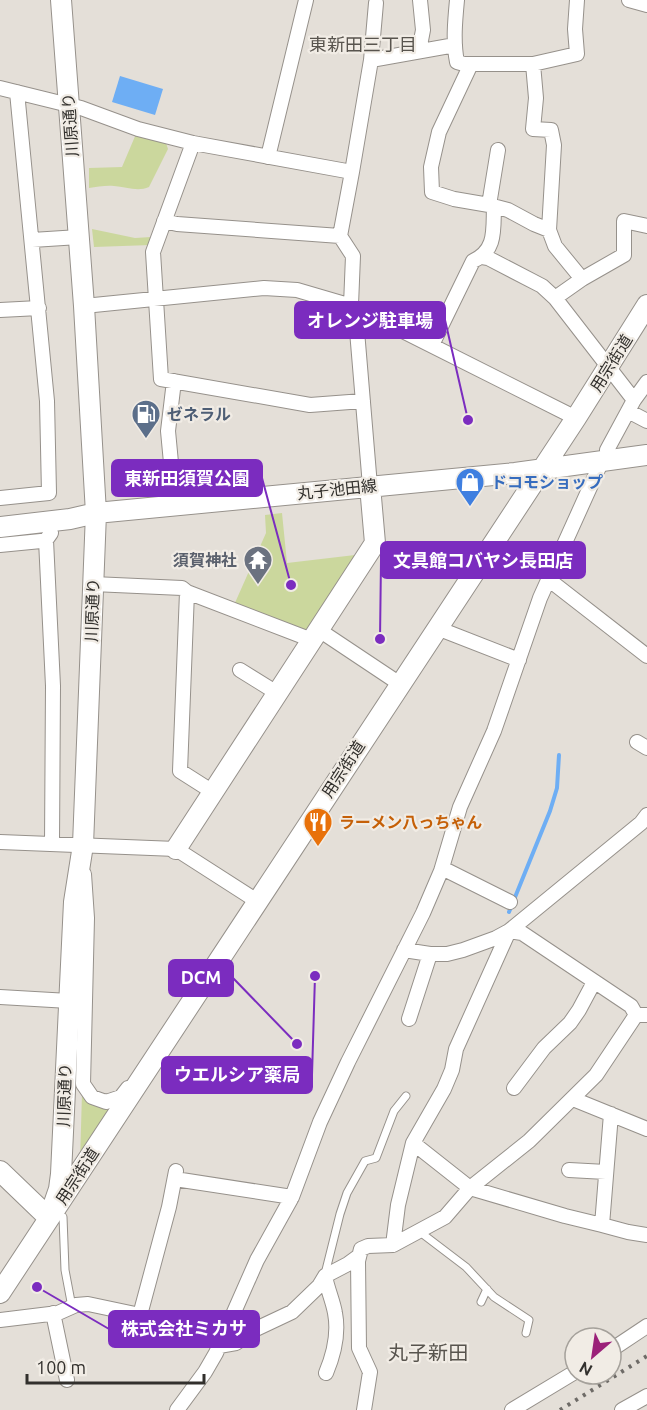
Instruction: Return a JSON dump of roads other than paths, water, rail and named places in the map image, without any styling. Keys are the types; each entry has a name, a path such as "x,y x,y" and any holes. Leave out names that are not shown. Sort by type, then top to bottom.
{"street":[{"name":"川原通り","path":"56,1217 61,1174 74,902 82,845 96,513 84,306 61,0"},
{"path":"268,157 306,0"},
{"path":"419,51 423,30 420,0"},
{"path":"457,0 455,45 458,62 471,64 533,64 577,54 575,29 577,0"},
{"path":"629,0 647,5"},
{"path":"176,849 375,543 353,306 353,256 340,236 371,60 376,3"},
{"path":"371,60 455,45"},
{"path":"471,64 439,132 431,167 432,192 508,210 549,230"},
{"path":"533,64 536,98 533,129 552,130 554,145 549,230 555,246 582,279"},
{"path":"0,88 69,105 138,129 193,143 352,172"},
{"path":"0,498 49,493 46,401 39,308 17,93"},
{"path":"193,143 153,252 161,379 310,405 363,401"},
{"path":"432,345 473,261 482,257 493,243 491,206 498,150"},
{"path":"164,221 177,224 340,236"},
{"path":"555,298 582,279 624,255 624,221 647,226"},
{"path":"32,240 79,237"},
{"path":"482,257 542,286 555,298 608,367 631,406 647,421"},
{"path":"84,306 264,288 297,290 353,306 576,418"},
{"name":"用宗街道","path":"0,1293 56,1217 195,996 542,470 647,305"},
{"path":"0,310 39,308"},
{"path":"174,381 168,431 175,505"},
{"path":"177,1410 205,1372 257,1260 292,1197 320,1122 442,868 460,807 494,731 548,579 605,462 607,450 647,382"},
{"name":"丸子池田線","path":"0,527 96,513 542,470 647,457"},
{"name":"丸子池田線","path":"0,517 65,517"},
{"path":"52,844 53,686 46,540 65,517"},
{"path":"0,545 46,540"},
{"path":"548,579 645,650"},
{"path":"93,584 182,588 187,592 315,635 400,684"},
{"path":"187,592 180,771 213,792"},
{"path":"437,628 519,660"},
{"path":"240,670 277,693"},
{"path":"404,950 430,954 464,951 509,931 641,823 647,815"},
{"path":"0,842 176,849 257,901"},
{"path":"82,845 87,918 82,1076 83,1084 92,1097 106,1102 121,1097 168,1026 195,996"},
{"path":"442,868 510,902"},
{"path":"364,1410 370,1372 359,1348 359,1256 361,1249 368,1246 393,1245 445,1217 470,1188 529,1141 573,1099 596,1075 642,1015 522,933 509,931"},
{"path":"393,1245 398,1205 413,1143 444,1089 452,1070 456,1049 509,931"},
{"path":"409,1019 430,954"},
{"path":"514,1088 544,1048 570,1023 594,982"},
{"path":"0,997 69,1001"},
{"path":"573,1099 647,1129"},
{"path":"602,1225 611,1114"},
{"path":"413,1143 470,1188 565,1216 647,1235"},
{"path":"569,1170 606,1172"},
{"path":"0,1171 56,1217"},
{"path":"0,1320 53,1313 88,1304 140,1315 170,1207 175,1175 292,1197"},
{"path":"219,1346 236,1343 256,1329 292,1312 319,1286 325,1276 359,1256"},
{"path":"325,1276 335,1312 336,1334 334,1354 326,1373"},
{"path":"53,1313 67,1380"},
{"path":"623,1342 647,1326"},
{"path":"512,1410 563,1379"},
{"path":"622,1410 647,1396"}],"lane":[{"path":"325,1276 347,1193 365,1161 376,1158 394,1112 406,1096"},
{"path":"56,1217 72,1307"},
{"path":"420,1232 466,1267 494,1297 529,1320 526,1334"},
{"path":"481,1302 487,1289"}],"water":[{"path":"120,76 163,89 155,115 112,102"}],"waterway":[{"path":"509,912 550,811 557,788 559,755"}],"railway":[{"path":"560,1410 647,1356"}],"place":[{"name":"オレンジ駐車場","path":"468,420"},
{"name":"ゼネラル","path":"146,440"},
{"name":"ドコモショップ","path":"470,508"},
{"name":"東新田須賀公園","path":"291,585"},
{"name":"須賀神社","path":"258,586"},
{"name":"文具館コバヤシ長田店","path":"380,639"},
{"name":"ラーメン八っちゃん","path":"318,848"},
{"name":"ウエルシア薬局","path":"315,976"},
{"name":"DCM","path":"297,1044"},
{"name":"株式会社ミカサ","path":"37,1287"}],"district":[{"name":"東新田三丁目","path":"363,44"},
{"name":"丸子新田","path":"428,1352"}]}
